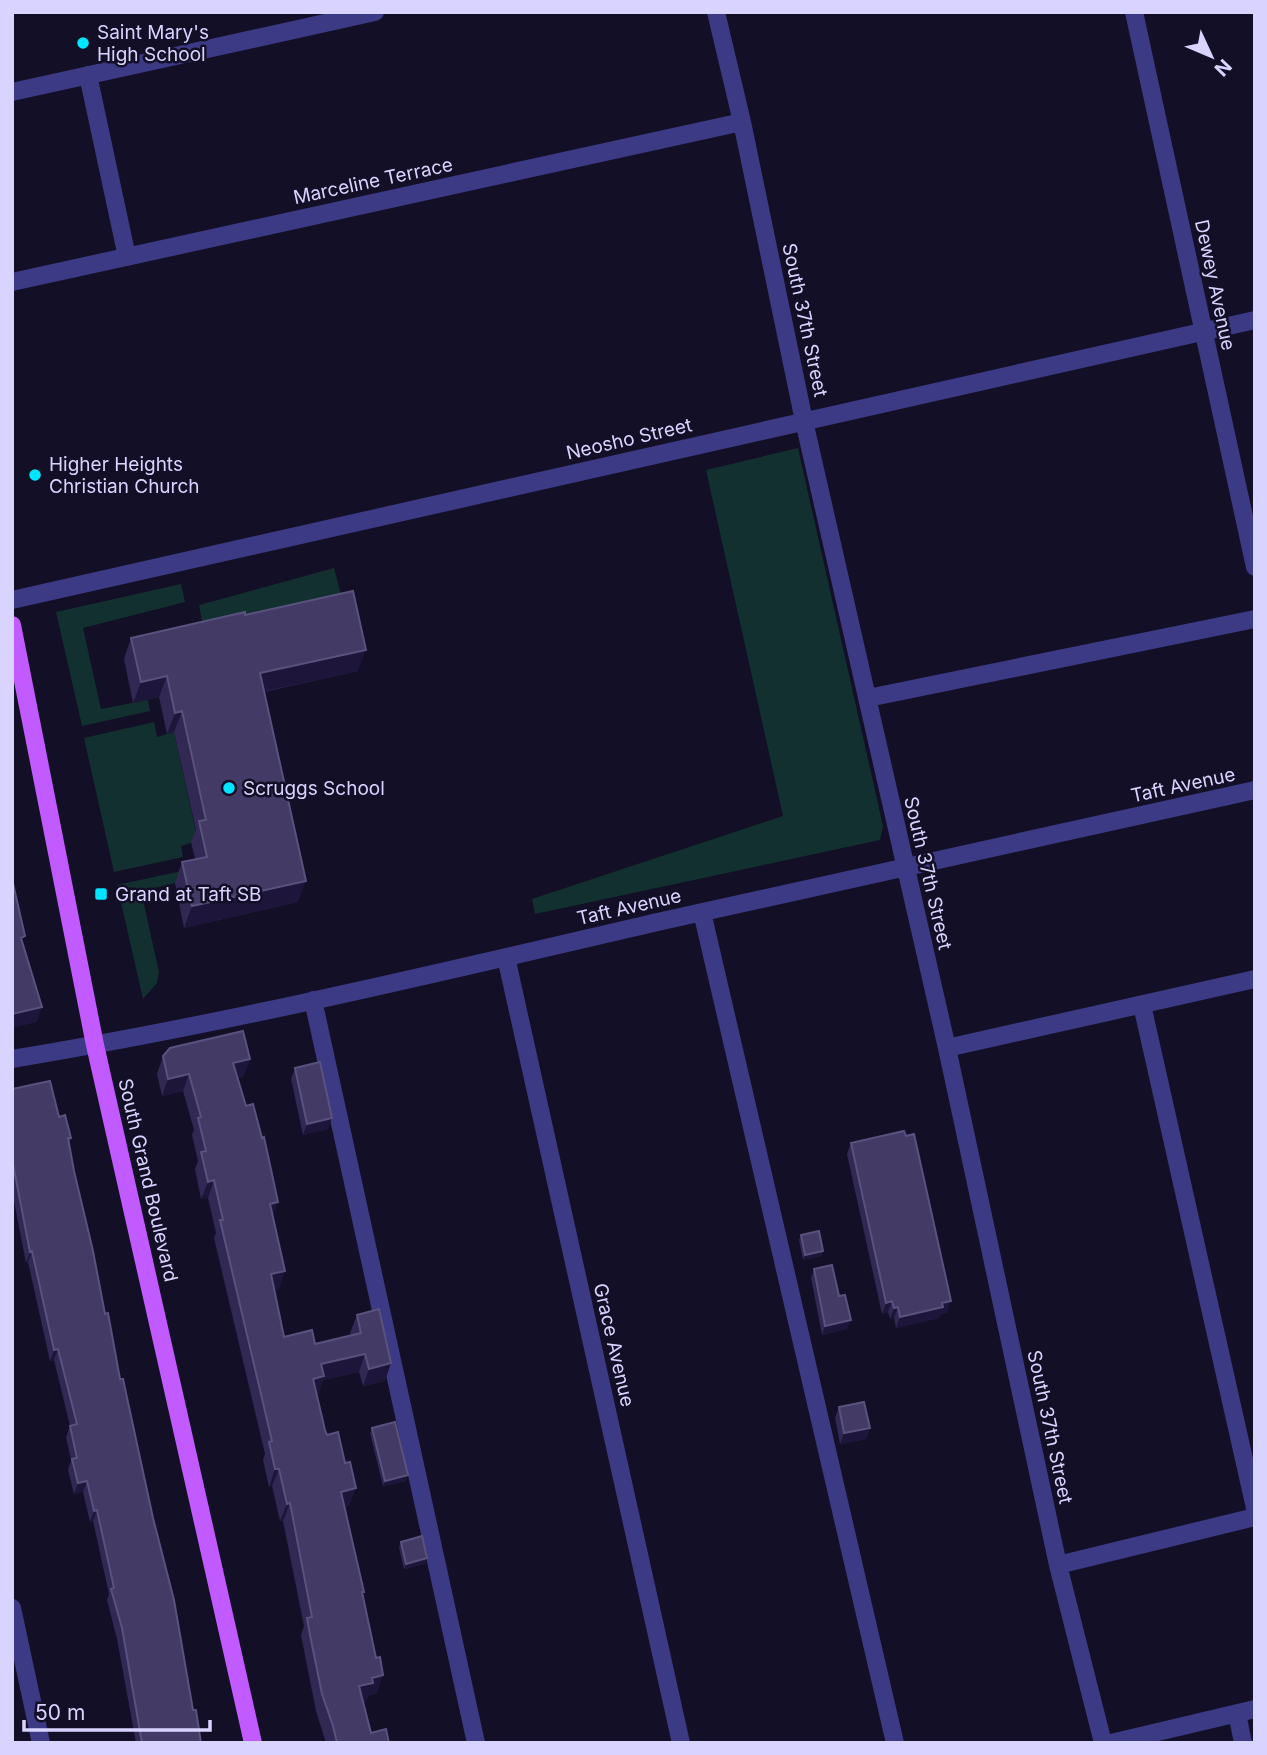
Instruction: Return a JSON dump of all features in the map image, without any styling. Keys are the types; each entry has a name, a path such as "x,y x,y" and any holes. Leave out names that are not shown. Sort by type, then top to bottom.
{"main road":[{"name":"South Grand Boulevard","path":"12,625 95,1045 253,1743"}],"street":[{"path":"12,92 375,12"},
{"name":"South 37th Street","path":"716,12 742,122 804,421 947,1048 1058,1565 1103,1743"},
{"name":"Dewey Avenue","path":"1134,12 1255,567"},
{"path":"88,75 127,257"},
{"name":"Marceline Terrace","path":"12,282 742,122"},
{"name":"Neosho Street","path":"12,600 1255,320"},
{"path":"868,698 1255,618"},
{"name":"Taft Avenue","path":"12,1059 95,1045 313,1000 1255,790"},
{"path":"702,912 895,1743"},
{"name":"Grace Avenue","path":"506,957 681,1743"},
{"path":"947,1048 1255,979"},
{"path":"313,1000 476,1743"},
{"path":"1142,1006 1255,1508"},
{"path":"1058,1565 1255,1517"},
{"path":"12,1608 41,1743"},
{"path":"1111,1743 1255,1709"},
{"path":"1237,1713 1243,1743"}],"green space":[{"path":"798,448 883,826 880,840 535,914 532,899 783,816 706,470"},
{"path":"334,568 346,613 206,641 199,605"},
{"path":"181,584 185,602 83,628 101,709 148,700 150,711 82,726 56,612"},
{"path":"154,722 157,737 174,732 198,841 181,846 183,857 114,872 84,738"},
{"path":"186,870 188,880 141,891 159,972 157,983 143,999 117,885"}],"building":[{"name":"Scruggs School","path":"353,591 366,650 260,673 306,881 192,906 182,862 207,857 199,821 206,820 182,711 175,713 167,676 141,682 131,638"},
{"path":"12,879 25,936 21,938 42,1007 12,1014"},
{"path":"243,1031 250,1059 233,1063 246,1106 253,1104 262,1138 264,1137 278,1202 270,1204 285,1271 271,1274 284,1337 312,1330 315,1344 361,1333 357,1315 379,1309 391,1363 369,1369 365,1354 321,1364 324,1376 313,1379 325,1430 327,1435 338,1432 345,1463 350,1462 356,1488 341,1492 376,1658 380,1657 383,1675 372,1678 373,1683 359,1686 371,1733 386,1729 389,1743 337,1743 322,1694 310,1635 307,1618 312,1617 290,1503 287,1504 279,1469 275,1469 269,1442 272,1441 220,1220 223,1220 214,1180 208,1182 201,1152 206,1151 198,1118 201,1117 189,1074 168,1079 163,1056 170,1048"},
{"path":"320,1062 332,1118 307,1124 295,1068"},
{"path":"50,1081 59,1117 65,1115 71,1138 68,1138 74,1171 105,1314 108,1313 120,1379 123,1379 174,1600 201,1743 142,1743 122,1628 111,1589 114,1588 97,1510 94,1511 87,1481 78,1483 72,1459 77,1458 70,1426 77,1424 58,1349 54,1350 32,1251 30,1252 12,1159 12,1089"},
{"path":"904,1131 906,1136 914,1134 951,1301 942,1303 943,1307 900,1317 898,1307 894,1308 892,1301 886,1303 851,1143"},
{"path":"819,1231 823,1251 805,1255 801,1235"},
{"path":"832,1265 839,1296 845,1295 851,1320 825,1326 814,1269"},
{"path":"864,1402 870,1428 844,1433 839,1407"},
{"path":"395,1422 408,1475 385,1481 372,1428"},
{"path":"422,1536 427,1558 406,1564 401,1542"}],"place":[{"name":"Saint Mary's High School","path":"83,43"},
{"name":"Higher Heights Christian Church","path":"35,475"},
{"name":"Scruggs School","path":"229,788"},
{"name":"Grand at Taft SB","path":"101,894"}]}
